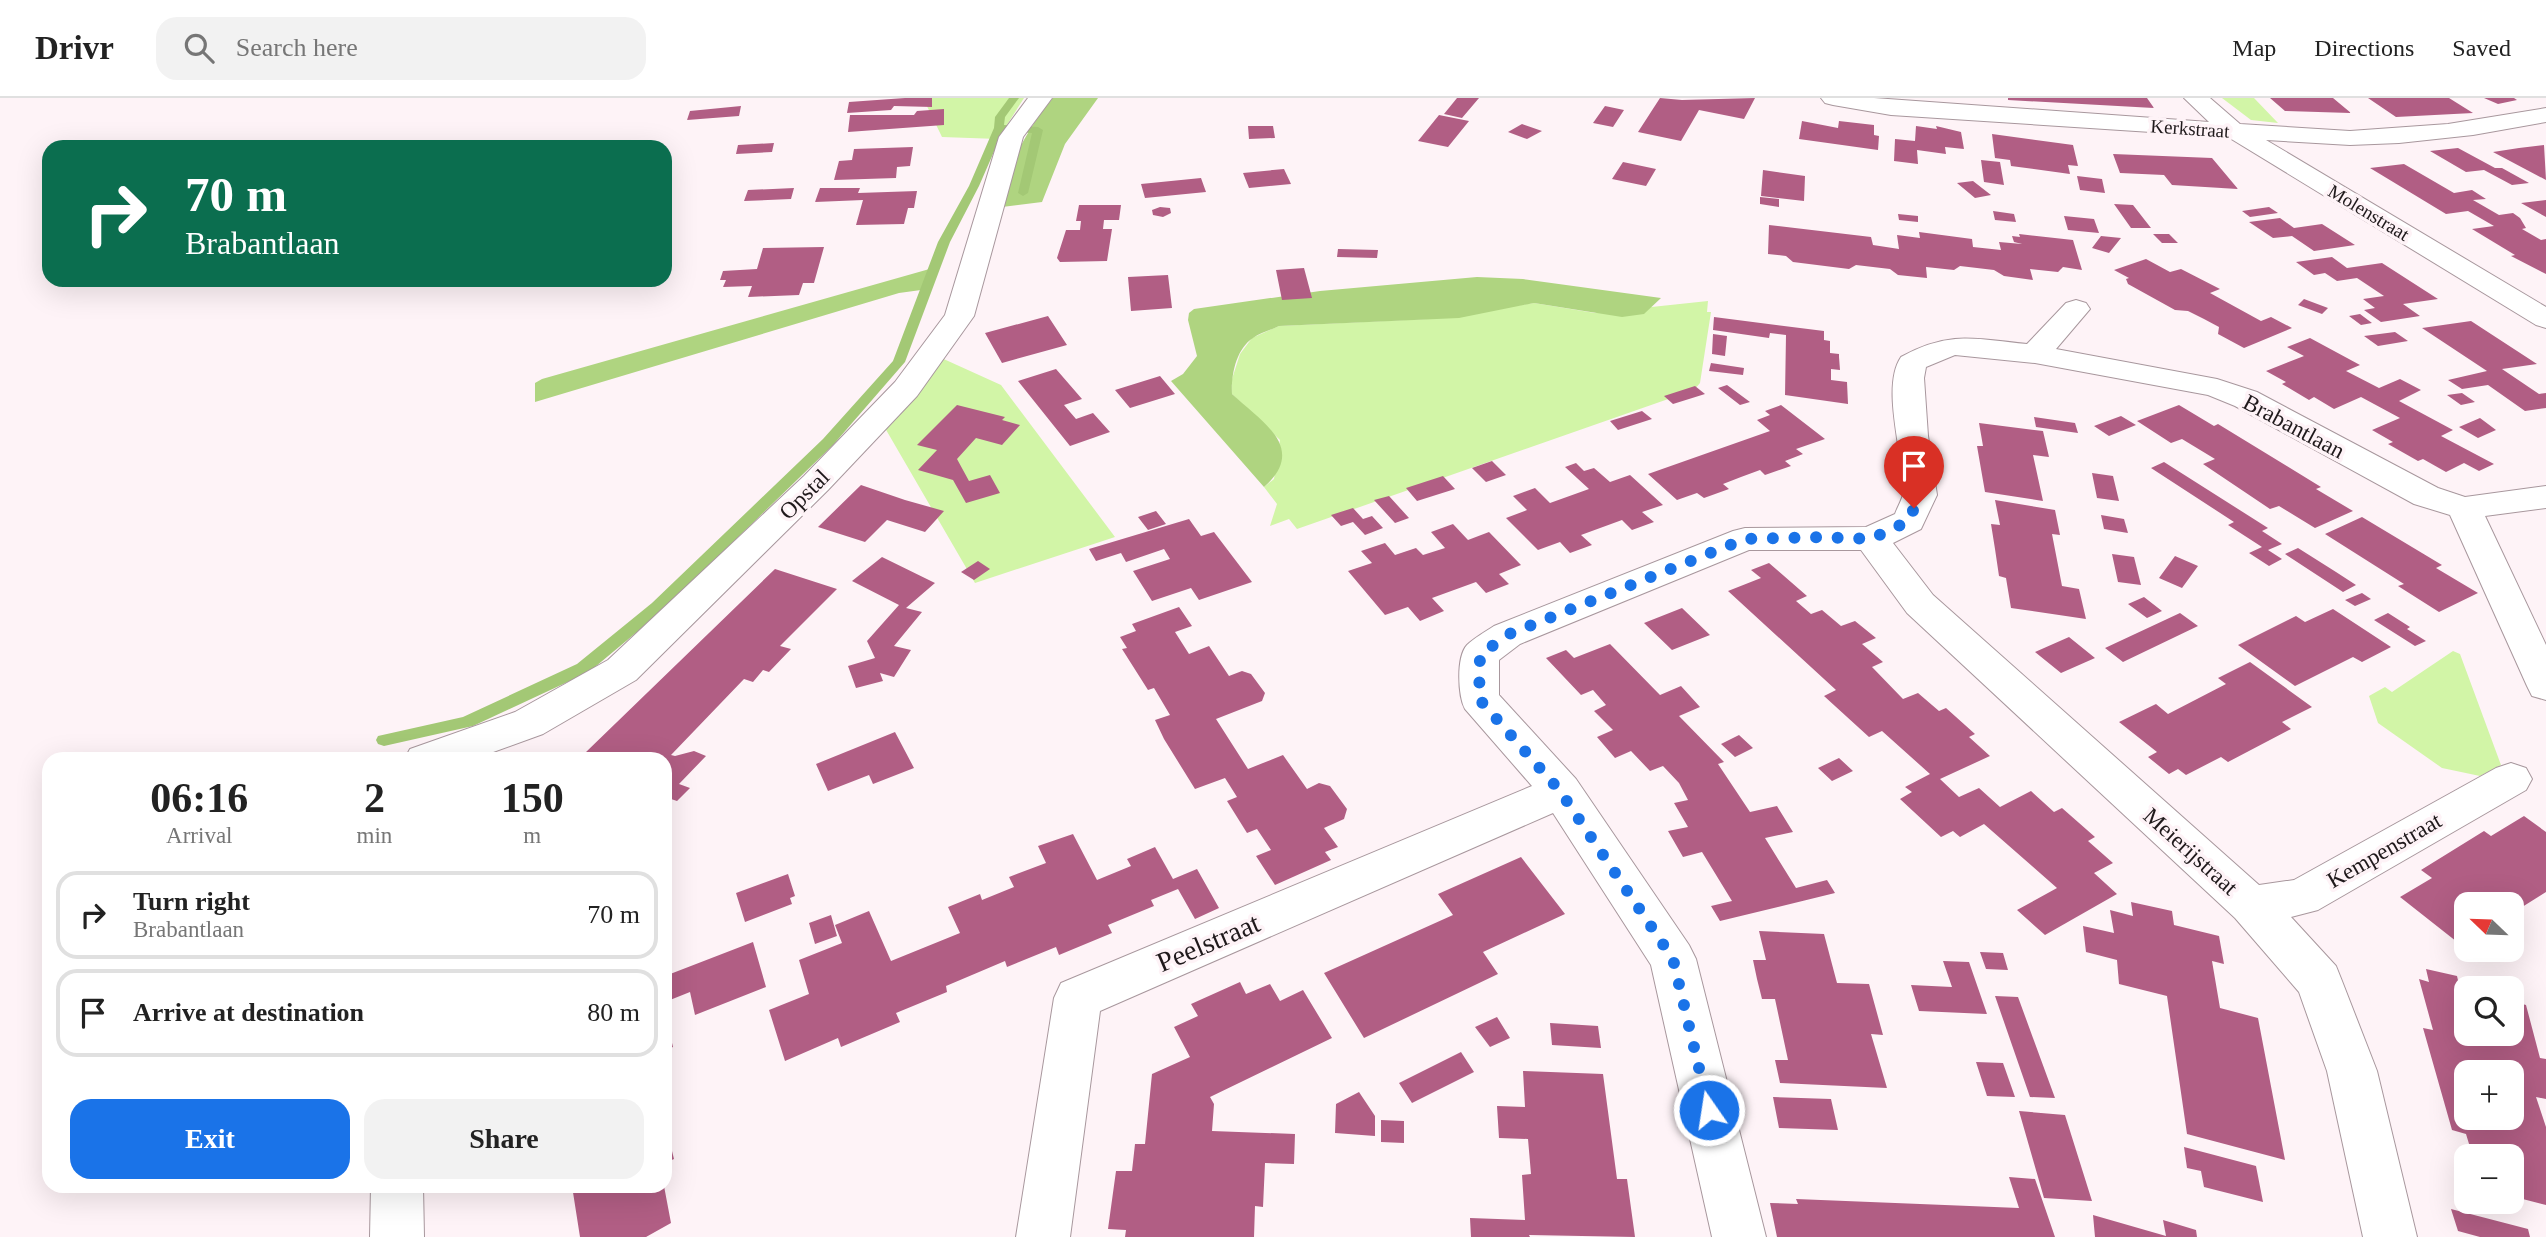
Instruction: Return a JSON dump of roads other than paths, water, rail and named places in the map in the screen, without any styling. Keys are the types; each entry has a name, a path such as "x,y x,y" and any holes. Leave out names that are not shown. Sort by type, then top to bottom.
{"street":[{"name":"Opstal","path":"447,752 529,723 622,670 816,483 906,389 959,316 1011,137 1040,98"},
{"name":"Kerkstraat","path":"1833,98 1891,108 2350,138 2414,136 2498,126 2546,115"},
{"name":"Molenstraat","path":"2196,98 2233,131 2546,319"},
{"path":"2035,355 2076,309"},
{"name":"Brabantlaan","path":"1739,1237 1673,959 1560,791 1479,699 1480,655 1507,635 1745,539 1871,539 1909,521 1920,495 1912,436 1909,379 1912,363 1930,353 1953,346 2035,355 2217,388 2246,399 2426,496 2464,508 2546,497"},
{"path":"2464,508 2546,686"},
{"name":"Meierijstraat","path":"1871,539 1920,604 2251,905 2319,981 2352,1071 2390,1237"},
{"name":"Kempenstraat","path":"2251,905 2302,897 2511,779"},
{"name":"Peelstraat","path":"1043,1237 1078,998 1560,791"},
{"path":"397,1193 397,1237"}],"waterway":[{"path":"999,128 1000,117 1014,98"},
{"path":"384,740 467,722 583,668 657,607 828,442 899,362 944,242 974,186 999,128"},
{"path":"999,128 1038,130 1023,193"}]}
